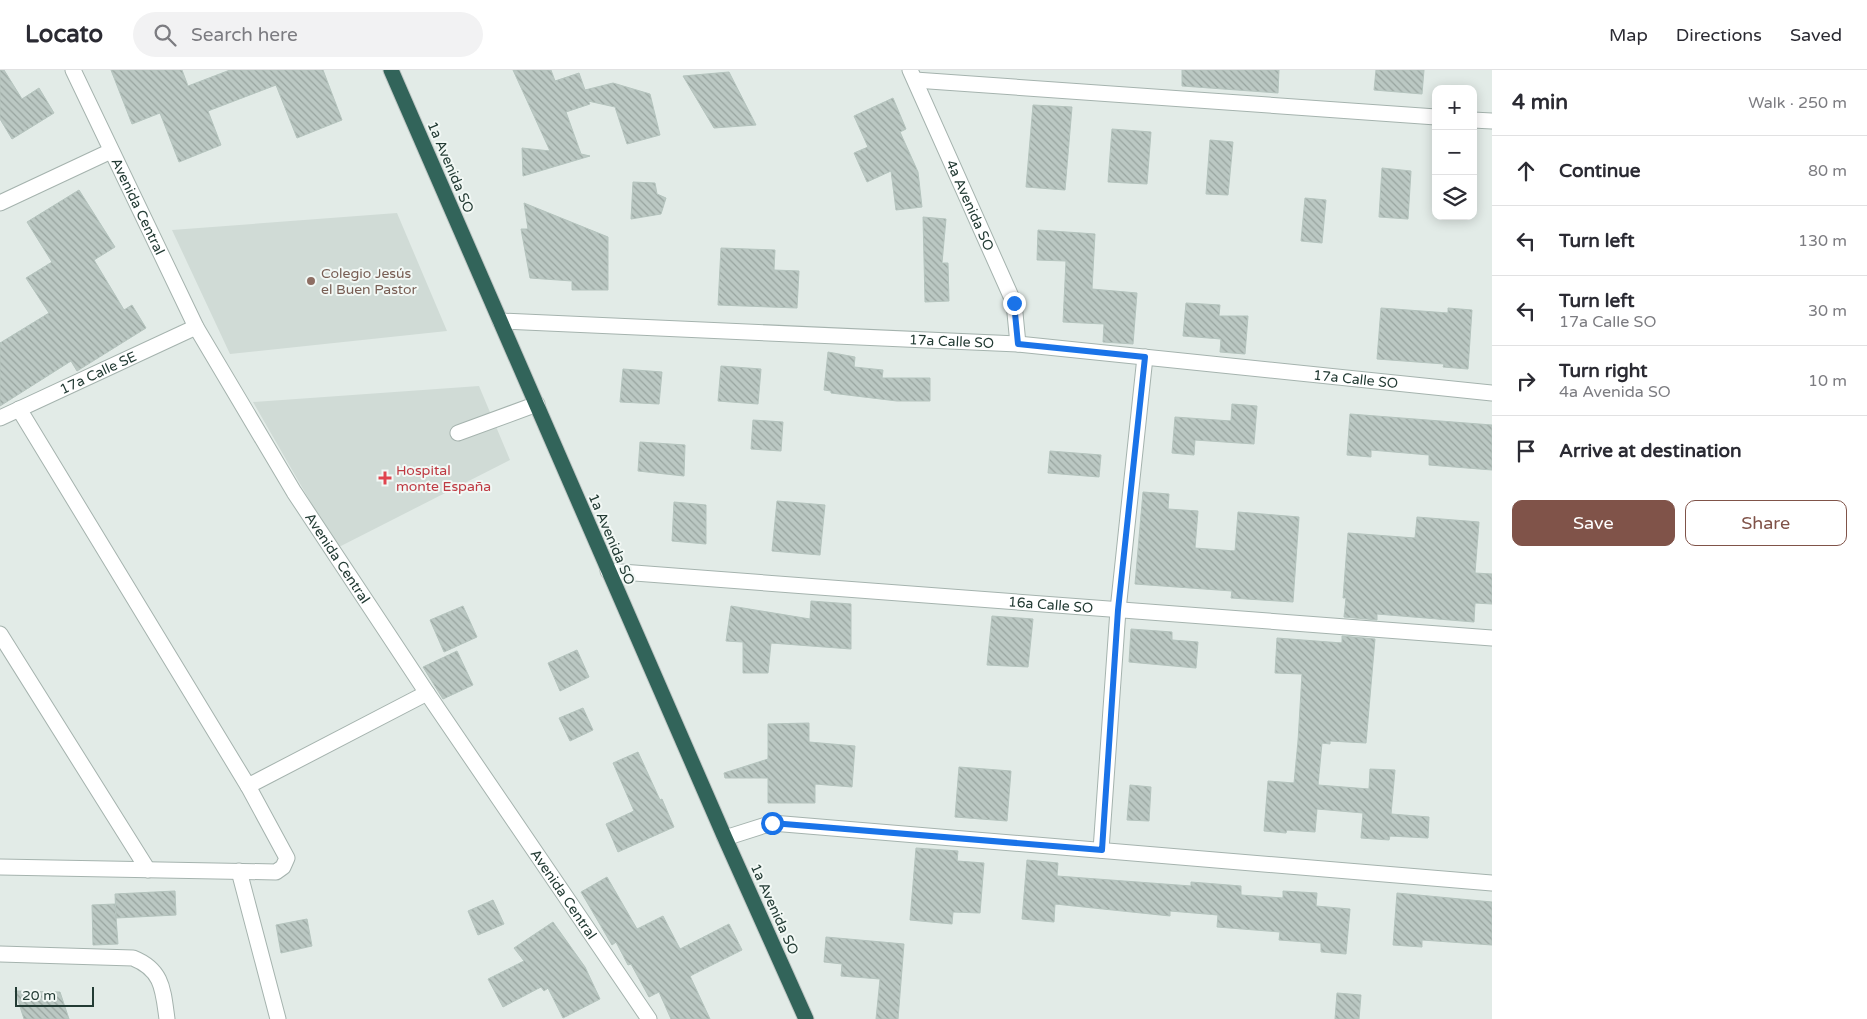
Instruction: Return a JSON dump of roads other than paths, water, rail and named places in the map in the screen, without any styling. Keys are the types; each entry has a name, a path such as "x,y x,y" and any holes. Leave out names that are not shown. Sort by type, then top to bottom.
{"highway":[{"name":"1a Avenida SO","path":"391,70 608,571 806,1019"}],"street":[{"name":"Avenida Central","path":"72,70 196,328 294,492 427,693 649,1019"},
{"path":"912,75 1432,117"},
{"name":"4a Avenida SO","path":"912,75 1014,303 1018,344"},
{"path":"1477,120 1492,122"},
{"path":"0,203 112,151"},
{"name":"17a Calle SO","path":"500,321 1018,344 1492,393"},
{"name":"17a Calle SE","path":"0,418 196,328"},
{"path":"1102,850 1118,610 1145,357"},
{"path":"458,433 537,404"},
{"path":"0,867 276,872 283,867 287,858 248,786 19,409"},
{"name":"16a Calle SO","path":"608,571 1492,638"},
{"path":"0,634 148,870"},
{"path":"248,786 427,693"},
{"path":"725,838 772,823 1492,883"},
{"path":"239,871 278,1019"},
{"path":"0,954 132,958 141,961 153,970 162,989 167,1019"}],"place":[{"name":"Colegio Jesús el Buen Pastor","path":"311,281"},
{"name":"Hospital monte España","path":"385,478"}]}
